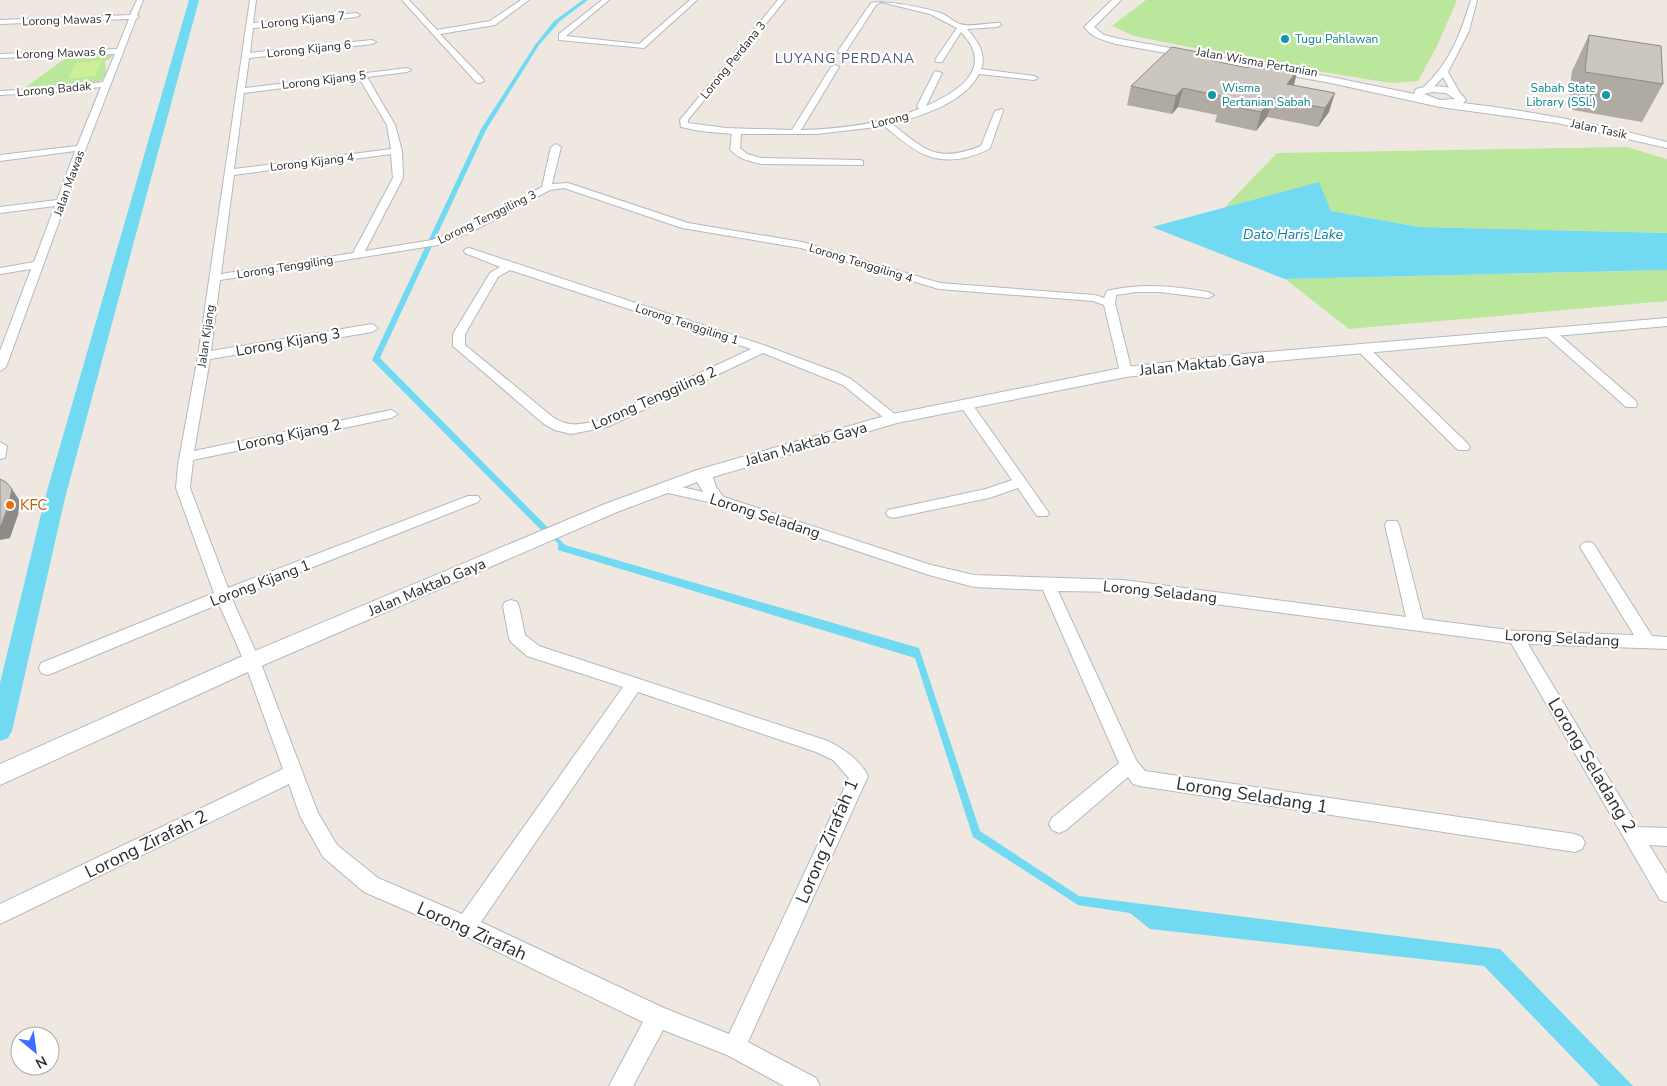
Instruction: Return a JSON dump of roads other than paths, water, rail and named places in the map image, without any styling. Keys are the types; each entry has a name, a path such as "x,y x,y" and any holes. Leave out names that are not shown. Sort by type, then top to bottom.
{"street":[{"name":"Jalan Mawas","path":"0,367 81,148 135,17 140,0"},
{"name":"Jalan Kijang","path":"252,661 223,596 183,488 204,356 228,173 254,0"},
{"path":"405,0 480,81"},
{"path":"436,32 492,23 526,0"},
{"path":"606,0 562,36 564,39 641,46 694,0"},
{"name":"Lorong Perdana 3","path":"684,120 782,0"},
{"path":"842,51 873,4 880,0 911,3 961,27 977,48 980,57 977,72 1034,78"},
{"path":"911,3 921,0"},
{"path":"1425,90 1444,72 1464,31 1474,0"},
{"name":"Jalan Wisma Pertanian","path":"1121,3 1104,26 1107,31 1123,38 1372,83 1425,90"},
{"name":"Jalan Wisma Pertanian","path":"1121,3 1091,24 1090,28 1094,33 1108,39 1137,46 1330,80 1427,100"},
{"name":"Lorong Kijang 7","path":"250,26 356,14"},
{"name":"Lorong Mawas 7","path":"0,22 135,17"},
{"path":"961,27 997,25"},
{"path":"939,60 961,27"},
{"name":"Lorong Kijang 6","path":"245,56 372,42"},
{"name":"Lorong Mawas 6","path":"0,56 121,51"},
{"path":"794,133 835,67"},
{"name":"Lorong Kijang 5","path":"240,91 407,70"},
{"name":"Lorong","path":"684,120 684,125 690,127 737,131 814,133 848,130 924,110 960,91 977,72"},
{"path":"1444,72 1461,100 1446,104 1427,100 1419,96 1419,92 1425,90 1443,90 1458,96"},
{"path":"924,110 921,106 938,73"},
{"path":"357,256 398,178 397,151 391,125 362,76"},
{"name":"Lorong Badak","path":"0,94 108,84"},
{"name":"Jalan Tasik","path":"1458,96 1530,115"},
{"name":"Jalan Tasik","path":"1446,104 1530,115 1588,126 1667,145"},
{"path":"884,122 928,155 948,159 968,156 985,148 999,111"},
{"path":"737,131 736,149 743,156 752,159 761,161 860,164"},
{"path":"0,158 81,148"},
{"name":"Lorong Tenggiling 3","path":"357,256 434,243 469,229 547,188 551,163 556,148"},
{"name":"Lorong Kijang 4","path":"228,173 397,151"},
{"name":"Lorong Tenggiling 4","path":"547,188 565,185 686,226 802,245 939,286 1080,295 1109,302"},
{"path":"0,210 62,202"},
{"name":"Lorong Tenggiling 1","path":"470,251 509,266 762,349 835,376 847,382 894,419"},
{"name":"Lorong Tenggiling","path":"214,278 357,256"},
{"path":"0,270 39,264"},
{"name":"Lorong Tenggiling 2","path":"509,266 494,275 459,334 459,346 548,421 560,427 571,430 602,424 762,349"},
{"path":"1126,372 1109,302 1111,292 1138,287 1168,288 1208,295"},
{"name":"Jalan Maktab Gaya","path":"0,774 252,661 602,512 703,474 894,419 1126,372 1362,348 1667,322"},
{"name":"Lorong Kijang 3","path":"204,356 372,328"},
{"path":"1550,332 1631,404"},
{"path":"1362,348 1462,447"},
{"path":"965,404 1042,512"},
{"name":"Lorong Kijang 2","path":"187,457 391,414"},
{"path":"0,446 0,455"},
{"path":"703,474 708,488 716,499"},
{"path":"893,513 989,493 1021,482"},
{"name":"Lorong Seladang","path":"664,488 716,499 929,570 974,581 1048,585 1124,586 1516,637 1667,643"},
{"name":"Lorong Kijang 1","path":"47,668 223,596 473,499"},
{"path":"1392,526 1416,623"},
{"path":"1588,547 1647,642"},
{"name":"Lorong Seladang 1","path":"1048,585 1129,765 1140,778 1575,843"},
{"name":"Lorong Zirafah 1","path":"511,606 517,638 533,651 822,746 839,754 859,776 734,1047"},
{"name":"Lorong Seladang 2","path":"1516,637 1667,893"},
{"name":"Lorong Zirafah","path":"252,661 310,816 330,851 371,885 466,926 658,1017 734,1047 808,1086"},
{"path":"466,926 635,683"},
{"path":"1059,824 1129,765"},
{"name":"Lorong Zirafah 2","path":"0,914 293,773"},
{"path":"1634,835 1667,837"},
{"path":"621,1086 658,1017"}],"water":[{"path":"583,0 588,0 560,21 539,45 486,130 380,358 565,545 919,648 980,831 1079,896 1500,949 1633,1086 1600,1086 1484,966 1150,929 1130,913 1078,905 973,837 915,658 558,550 558,543 539,528 372,360 481,129 535,45 554,21"},
{"name":"Dato Haris Lake","path":"1319,182 1331,211 1419,227 1667,233 1667,270 1285,279 1152,227"}],"waterway":[{"path":"0,731 55,498 194,0"}],"place":[{"name":"Tugu Pahlawan","path":"1285,39"},
{"name":"Wisma Pertanian Sabah","path":"1212,95"},
{"name":"Sabah State Library (SSL)","path":"1606,95"},
{"name":"KFC","path":"10,505"}],"district":[{"name":"LUYANG PERDANA","path":"845,58"}]}
